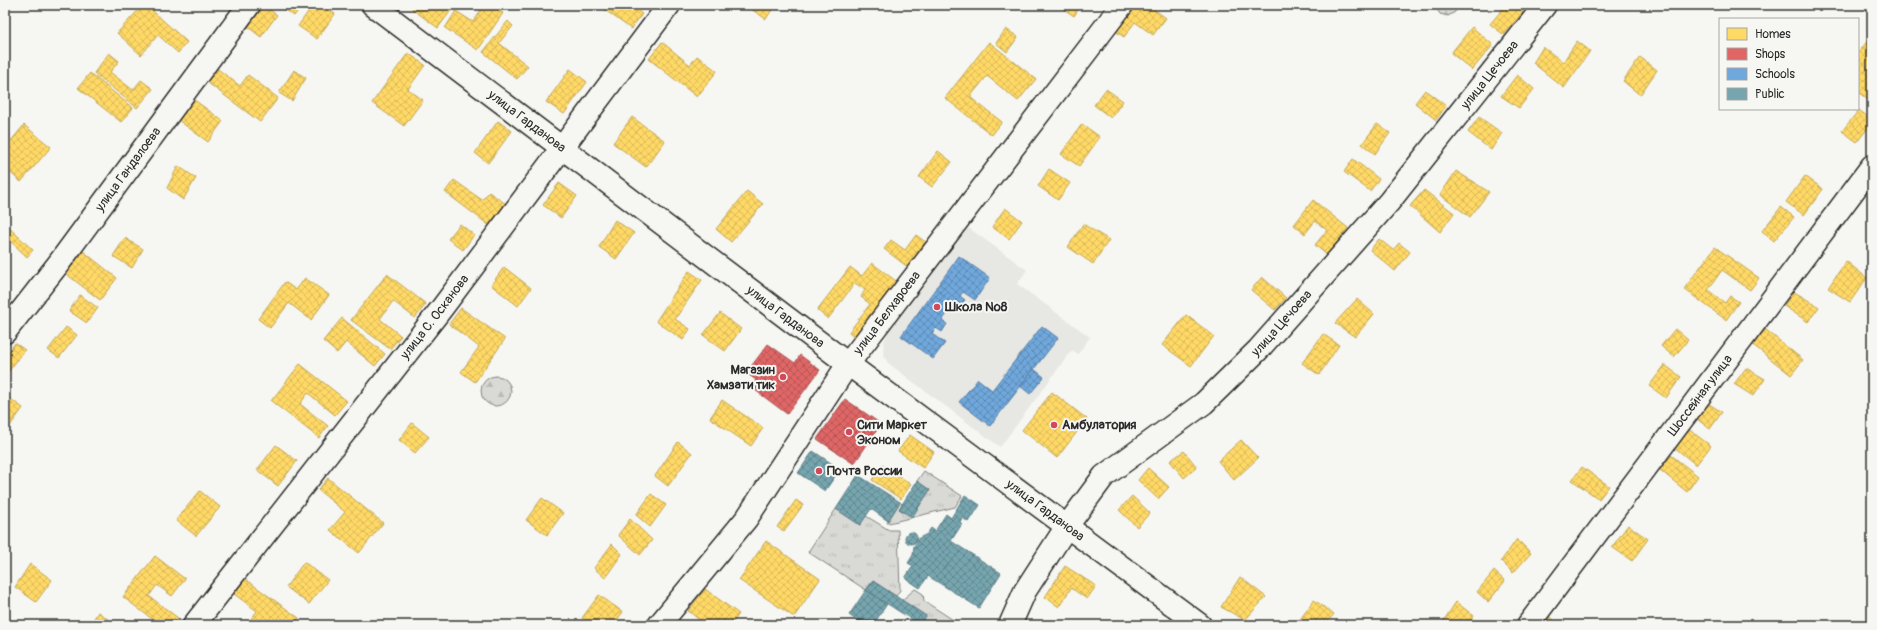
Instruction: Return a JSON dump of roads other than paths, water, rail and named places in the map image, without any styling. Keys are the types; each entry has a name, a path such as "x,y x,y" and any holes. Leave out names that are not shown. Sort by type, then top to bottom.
{"street":[{"name":"улица Гандалоева","path":"5,332 59,263 249,5"},
{"name":"улица Гарданова","path":"373,5 848,364 1200,625"},
{"name":"улица С. Осканова","path":"194,625 442,308 669,5"},
{"name":"улица Белхароева","path":"659,625 747,518 848,364 1122,5"},
{"name":"улица Цечоева","path":"1010,625 1025,591 1067,526 1104,476 1204,403 1258,350 1389,202 1545,5"},
{"name":"Шоссейная улица","path":"1528,625 1872,166"}],"place":[{"name":"Школа №8","path":"937,307"},
{"name":"Магазин Хамзати тик","path":"783,377"},
{"name":"Амбулатория","path":"1054,425"},
{"name":"Сити Маркет Эконом","path":"849,432"},
{"name":"Почта России","path":"819,471"}]}
